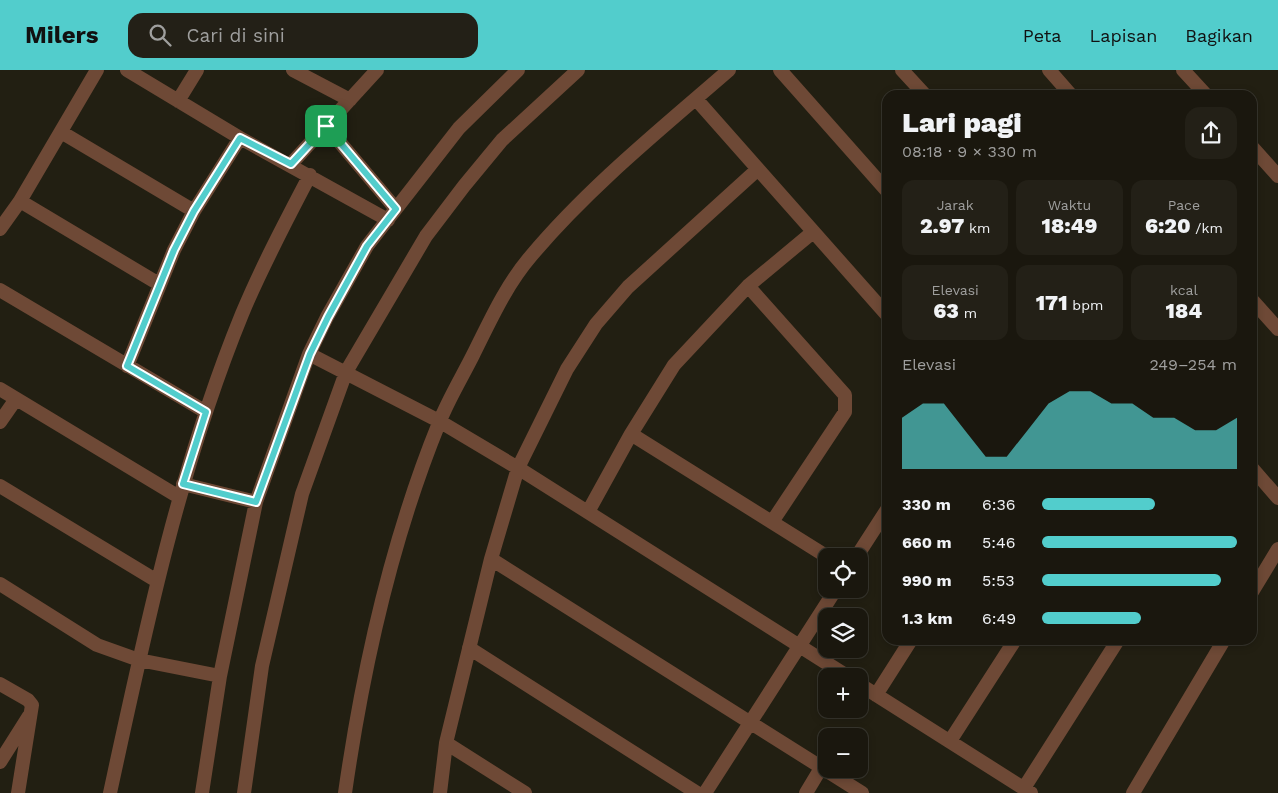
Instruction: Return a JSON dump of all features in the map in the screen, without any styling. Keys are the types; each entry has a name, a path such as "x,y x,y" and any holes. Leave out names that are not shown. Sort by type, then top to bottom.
{"street":[{"path":"0,229 20,201 97,70"},
{"path":"127,70 240,138 310,175 392,214"},
{"path":"178,101 197,70"},
{"path":"293,70 350,100"},
{"path":"291,164 378,70"},
{"path":"202,793 220,676 256,502 313,357 350,276 367,246 459,128 518,70"},
{"path":"244,793 262,666 302,494 342,370 426,236 464,186 502,140 578,70"},
{"path":"345,793 357,712 382,603 410,501 439,421 502,298 530,257 565,218 729,70"},
{"path":"780,70 882,185"},
{"path":"902,70 920,90"},
{"path":"1049,70 1067,90"},
{"path":"1183,70 1201,90"},
{"path":"696,99 882,309"},
{"path":"326,126 392,214"},
{"path":"61,132 194,211"},
{"path":"127,366 159,284 194,211 240,138"},
{"path":"1257,153 1278,176"},
{"path":"440,793 446,743 491,559 518,468 567,369 596,324 628,287 661,255 758,169"},
{"path":"110,793 157,581 181,490 206,412 242,315 267,258 310,175"},
{"path":"20,201 159,284"},
{"path":"588,512 631,434 674,365 748,286 813,232"},
{"path":"748,286 845,395 847,404 845,412 772,522"},
{"path":"0,290 206,412"},
{"path":"1257,306 1278,329"},
{"path":"313,357 342,370 439,421 518,468 834,668"},
{"path":"0,389 181,490 256,502"},
{"path":"0,422 16,399"},
{"path":"631,434 818,551"},
{"path":"1257,474 1278,498"},
{"path":"0,486 157,581"},
{"path":"862,548 882,517"},
{"path":"1257,584 1278,549"},
{"path":"491,559 818,766"},
{"path":"0,584 97,644 139,660 220,676"},
{"path":"705,793 830,598"},
{"path":"876,695 908,645"},
{"path":"950,741 1011,645"},
{"path":"868,690 1028,791 1115,645"},
{"path":"1133,793 1221,645"},
{"path":"469,648 697,793"},
{"path":"0,684 30,701 32,711 18,793"},
{"path":"0,762 32,711"},
{"path":"446,743 525,793"},
{"path":"806,793 818,773"},
{"path":"837,778 862,793"}],"route":[{"path":"326,126 396,209 367,246 310,354 256,502 183,484 206,412 127,366 159,284 194,211 240,138 291,164 326,126"}]}
